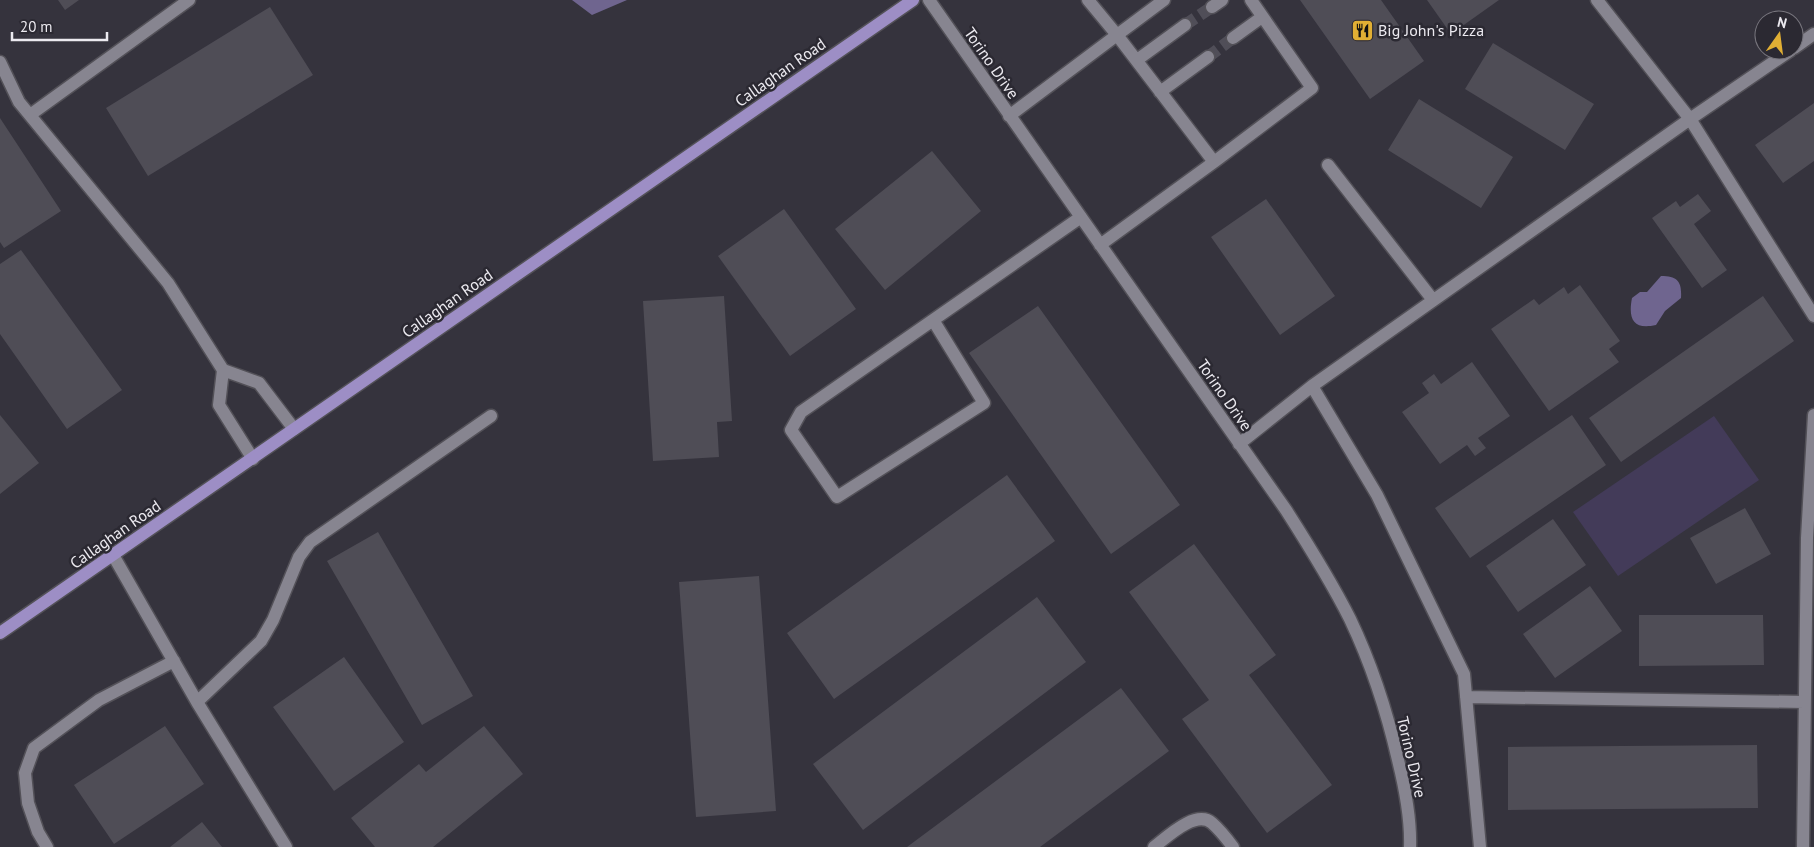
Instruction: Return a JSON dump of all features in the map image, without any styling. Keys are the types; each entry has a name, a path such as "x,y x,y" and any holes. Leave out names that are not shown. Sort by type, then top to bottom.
{"main road":[{"name":"Callaghan Road","path":"0,633 913,0"}],"street":[{"path":"30,115 189,0"},
{"name":"Torino Drive","path":"929,0 1286,510 1319,562 1350,620 1375,682 1392,732 1406,795 1410,847"},
{"path":"1088,0 1214,162"},
{"path":"1009,116 1164,0"},
{"path":"1100,245 1312,88 1251,0"},
{"path":"1597,0 1690,119 1814,316"},
{"path":"1233,38 1262,17"},
{"path":"1136,60 1185,25"},
{"path":"1160,92 1208,57"},
{"path":"1240,444 1312,386 1776,60"},
{"path":"0,62 19,102 168,283 223,370 259,383 294,429"},
{"path":"1328,165 1433,300"},
{"path":"933,320 984,403 837,497 791,430 801,412 933,320 1081,217"},
{"path":"223,370 219,405 253,459"},
{"path":"1312,386 1377,495 1464,674 1480,847"},
{"path":"1802,847 1807,538 1814,415"},
{"path":"197,702 261,641 273,620 299,557 310,542 491,416"},
{"path":"113,555 197,702 286,847"},
{"path":"48,847 38,832 28,802 25,774 34,748 99,700 174,661"},
{"path":"1466,697 1804,702"},
{"path":"1154,847 1186,823 1200,819 1211,821 1233,847"}],"shaded area":[{"path":"572,0 627,0 592,15"},
{"path":"1661,276 1671,277 1678,281 1681,288 1681,298 1665,311 1656,325 1642,326 1637,324 1631,312 1632,298 1640,292 1647,292"},
{"path":"1714,416 1759,480 1618,576 1573,512"}],"building":[{"path":"58,0 79,0 65,10"},
{"name":"Big John's Pizza","path":"1300,0 1381,0 1424,61 1370,99"},
{"path":"1427,0 1499,0 1451,34"},
{"path":"270,7 313,75 148,176 106,108"},
{"path":"1493,43 1594,104 1565,150 1465,89"},
{"path":"1419,99 1513,157 1481,208 1388,150"},
{"path":"1814,103 1814,161 1783,183 1755,145"},
{"path":"0,118 61,211 4,248 0,242"},
{"path":"932,151 981,211 885,290 835,229"},
{"path":"1698,194 1711,211 1694,224 1727,270 1702,288 1652,218 1676,201 1680,207"},
{"path":"1266,199 1335,296 1280,335 1211,237"},
{"path":"784,209 856,309 790,356 718,256"},
{"path":"21,250 122,390 67,429 0,334 0,264"},
{"path":"1580,285 1620,341 1609,349 1619,362 1549,411 1491,329 1534,299 1539,305 1564,287 1568,294"},
{"path":"724,296 732,421 717,422 719,457 653,461 643,301"},
{"path":"1763,296 1794,341 1621,462 1589,418"},
{"path":"1038,306 1180,505 1111,554 969,353"},
{"path":"1472,362 1510,416 1478,438 1486,448 1475,456 1467,445 1440,464 1402,412 1429,393 1422,383 1434,374 1441,384"},
{"path":"0,415 39,463 0,494"},
{"path":"1572,415 1606,465 1470,558 1435,508"},
{"path":"1007,475 1055,541 834,699 787,633"},
{"path":"1745,508 1771,554 1716,584 1690,538"},
{"path":"1553,519 1586,565 1518,612 1486,566"},
{"path":"378,532 473,696 422,725 327,561"},
{"path":"1194,544 1276,655 1249,675 1332,785 1267,833 1182,719 1209,700 1129,592"},
{"path":"759,576 776,811 696,817 679,582"},
{"path":"1590,586 1622,631 1555,678 1523,634"},
{"path":"1037,597 1086,662 863,830 813,764"},
{"path":"1639,615 1763,615 1764,665 1639,666"},
{"path":"344,657 404,742 334,791 273,707"},
{"path":"1121,688 1169,751 1040,847 907,847"},
{"path":"165,726 204,784 114,844 74,785"},
{"path":"484,726 523,774 433,847 375,847 351,818 419,764 426,772"},
{"path":"1757,745 1758,808 1508,810 1508,747"},
{"path":"202,822 222,847 170,847"}],"tunnel":[{"path":"1185,25 1212,7"},
{"path":"1208,57 1233,38"}],"place":[{"name":"Big John's Pizza","path":"1362,30"}]}
